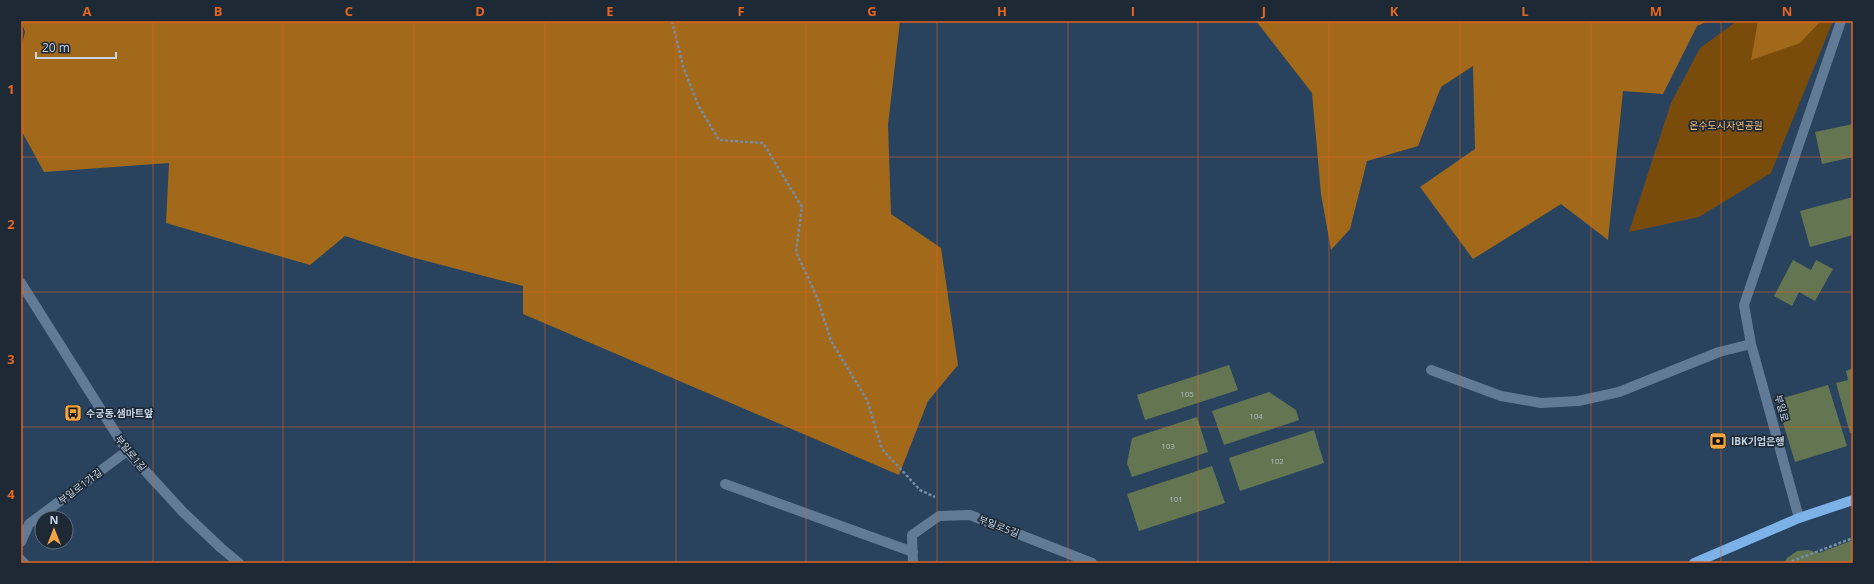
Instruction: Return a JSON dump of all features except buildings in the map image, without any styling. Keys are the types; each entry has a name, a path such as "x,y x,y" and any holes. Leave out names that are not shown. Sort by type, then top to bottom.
{"main road":[{"path":"1694,563 1799,518 1853,500"}],"street":[{"name":"부일로","path":"1799,518 1751,344 1744,305 1841,21"},
{"name":"부일로1길","path":"21,283 127,451 182,511 239,563"},
{"path":"1431,370 1502,396 1541,403 1578,401 1619,392 1719,352 1751,344"},
{"name":"부일로1가길","path":"21,542 29,524 127,451"},
{"path":"725,484 913,552"},
{"name":"부일로5길","path":"913,563 912,536 939,516 970,515 1092,563"},
{"path":"21,560 24,563"}],"path":[{"path":"672,21 683,66 698,105 719,140 763,143 802,207 796,252 817,297 830,341 867,400 882,449 920,490 941,500"},
{"path":"1787,563 1853,538"}],"green space":[{"name":"온수도시자연공원","path":"1737,21 1833,21 1771,173 1699,217 1629,232 1671,103 1700,48"}],"shaded area":[{"path":"21,21 900,21 888,125 891,214 941,248 958,365 928,401 899,475 523,314 523,286 411,257 345,236 310,265 166,223 169,163 44,172 21,130 21,49 25,32"},
{"path":"1256,21 1708,21 1697,26 1663,94 1623,91 1608,240 1561,204 1473,259 1420,187 1475,149 1473,66 1441,87 1418,146 1367,161 1350,229 1331,250 1321,194 1312,93"},
{"path":"1758,21 1821,21 1800,43 1751,60"}],"place":[{"name":"수궁동.샘마트앞","path":"73,413"},
{"name":"IBK기업은행","path":"1718,441"}]}
